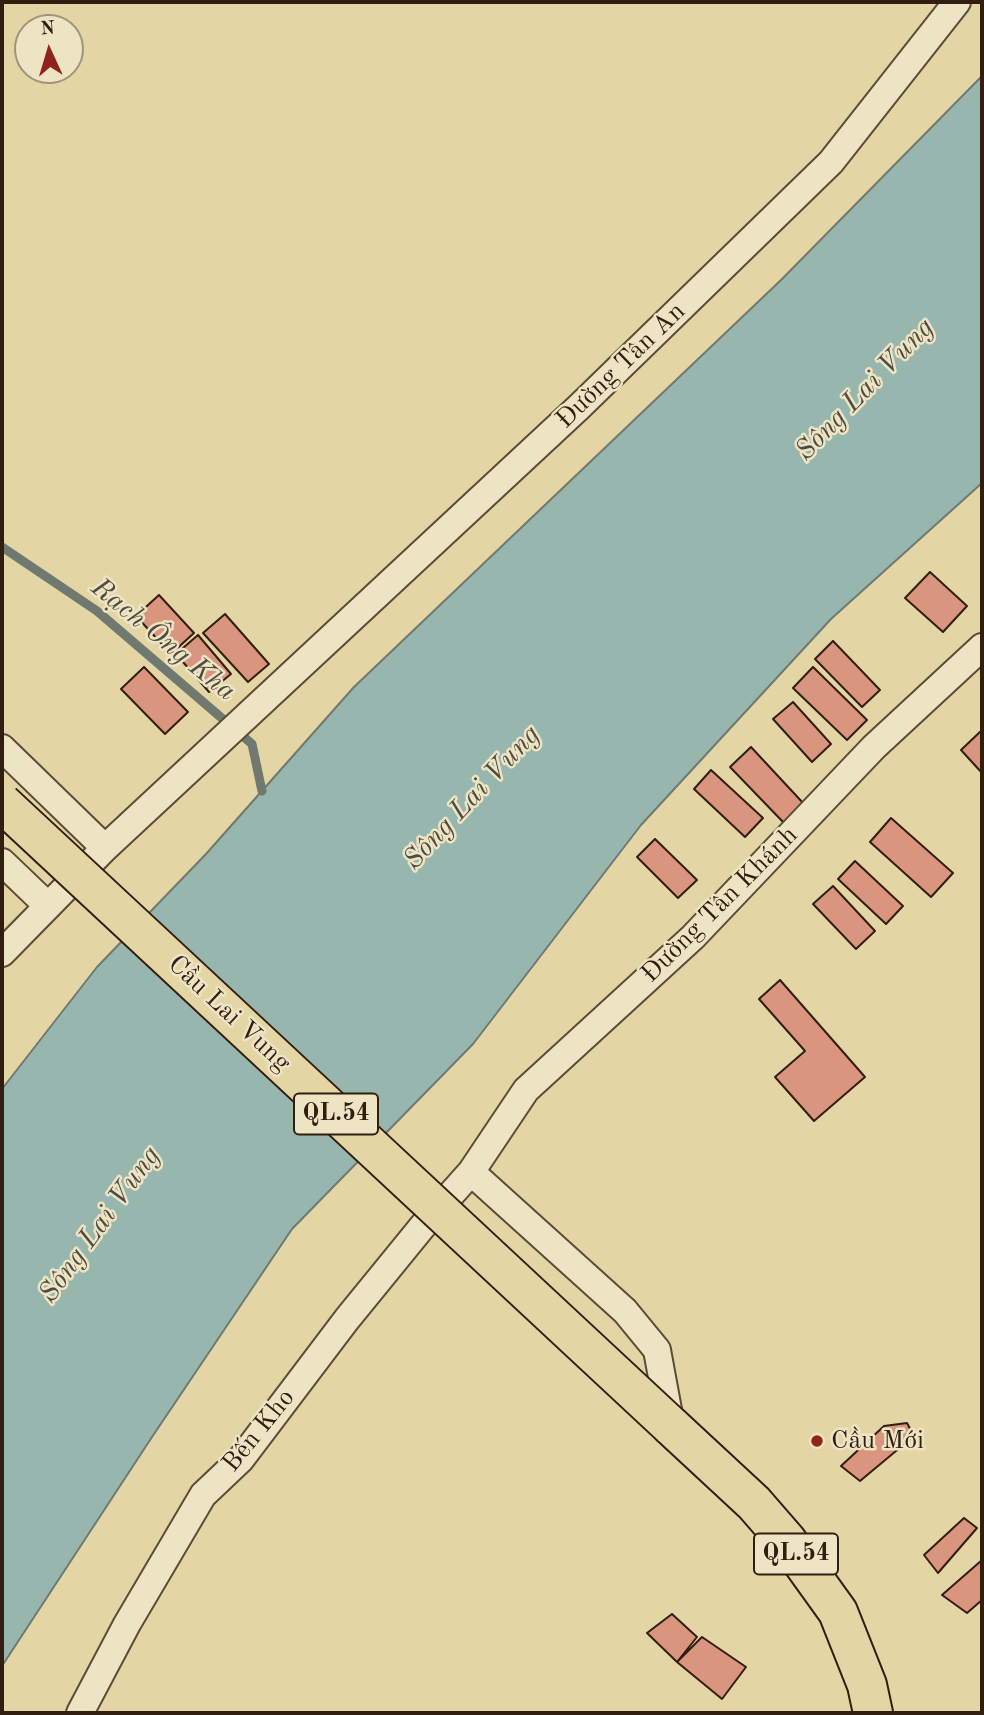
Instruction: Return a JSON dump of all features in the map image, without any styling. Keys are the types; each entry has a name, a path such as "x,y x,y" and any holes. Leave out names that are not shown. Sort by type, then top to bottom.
{"highway":[{"name":"Cầu Lai Vung","path":"2,803 671,1426"},
{"name":"QL.54","path":"671,1426 754,1503 787,1541 838,1612 867,1685 873,1713"}],"street":[{"name":"Đường Tân An","path":"105,848 579,407 831,162 957,2"},
{"name":"Đường Tân Khánh","path":"471,1172 526,1090 693,937 874,747 982,647"},
{"path":"2,748 105,848 2,953"},
{"path":"2,862 48,906"},
{"path":"471,1172 625,1311 657,1350 671,1426"},
{"name":"Bến Kho","path":"80,1713 127,1624 203,1495 241,1459 346,1319 471,1172"}],"water":[{"name":"Sông Lai Vung","path":"982,76 982,483 831,619 641,825 473,1044 292,1229 2,1666 2,1089 97,967 206,854 354,687 781,280"}],"building":[{"path":"930,572 967,606 943,632 905,598"},
{"path":"159,595 194,633 171,654 136,616"},
{"path":"225,614 269,664 248,682 203,633"},
{"path":"198,635 231,674 209,692 176,654"},
{"path":"833,641 880,690 862,707 815,659"},
{"path":"144,667 188,712 165,734 121,689"},
{"path":"813,667 867,720 847,740 793,688"},
{"path":"793,702 831,744 812,762 773,719"},
{"path":"982,730 982,773 961,750"},
{"path":"751,747 804,804 784,823 730,767"},
{"path":"711,770 763,818 745,837 694,789"},
{"path":"891,818 953,873 931,897 870,842"},
{"path":"655,839 697,880 678,898 637,857"},
{"path":"855,861 903,906 886,924 838,879"},
{"path":"833,886 875,931 856,949 813,904"},
{"path":"780,980 865,1077 814,1121 775,1077 805,1051 759,999"},
{"path":"907,1423 914,1436 860,1481 841,1466 884,1426"},
{"path":"964,1518 977,1528 938,1573 924,1555"},
{"path":"982,1560 982,1600 967,1613 942,1595"},
{"path":"672,1614 697,1637 677,1662 647,1633"},
{"path":"702,1637 746,1667 722,1699 677,1662"}],"waterway":[{"name":"Rạch Ông Kha","path":"2,547 97,611 252,744 262,791"}],"place":[{"name":"Cầu Mới","path":"817,1441"}]}
